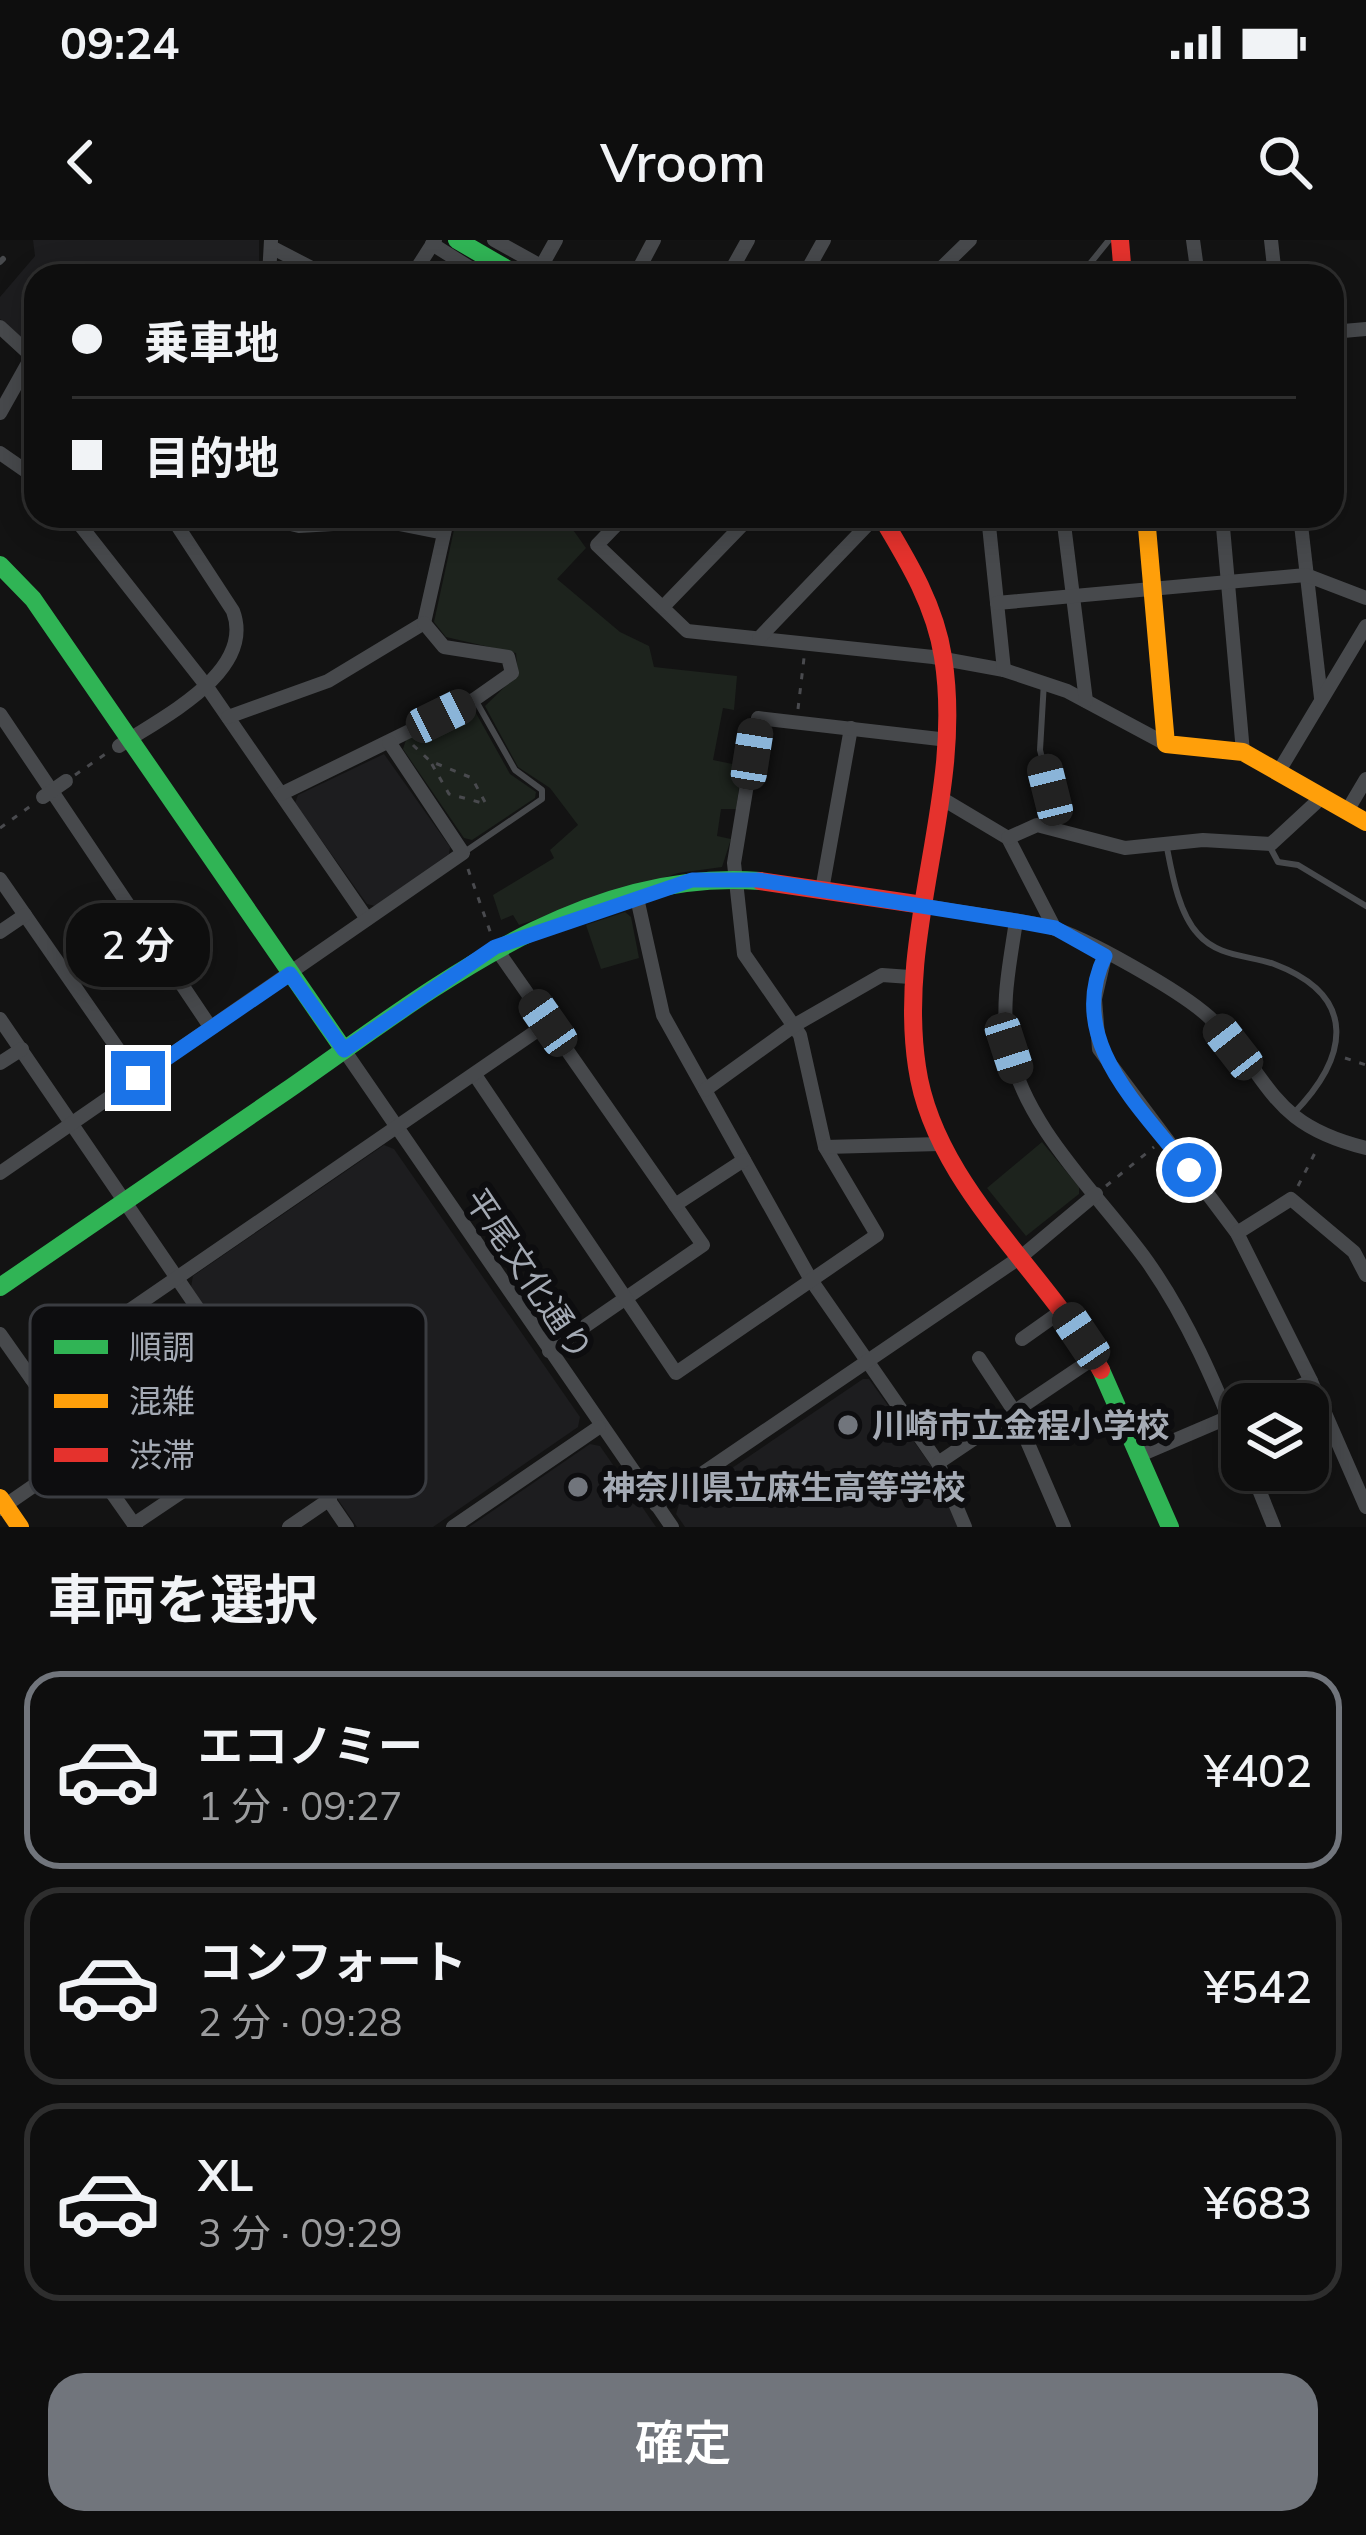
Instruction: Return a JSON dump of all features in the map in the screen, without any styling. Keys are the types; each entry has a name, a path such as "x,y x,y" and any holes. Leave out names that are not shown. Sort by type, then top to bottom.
{"street":[{"path":"457,240 498,264"},
{"path":"494,240 536,264"},
{"path":"945,264 970,240"},
{"path":"434,242 466,264"},
{"path":"271,243 307,264"},
{"path":"0,327 24,349"},
{"path":"0,413 24,374"},
{"path":"82,528 205,684 367,919"},
{"path":"124,742 227,665 240,629 219,586 179,528"},
{"path":"411,528 443,533"},
{"path":"228,717 328,681 424,623 444,528"},
{"path":"613,528 597,545 687,631 945,659 1004,670 1086,701 1166,744 1243,752 1366,822"},
{"path":"663,607 739,528"},
{"path":"759,638 867,528"},
{"path":"887,528 926,591 945,659 948,740 910,977 917,1071 940,1144 1094,1358 1170,1527"},
{"path":"989,528 1004,670"},
{"path":"1064,528 1086,701"},
{"path":"1147,528 1166,744"},
{"path":"1223,528 1243,752"},
{"path":"1301,528 1321,698"},
{"path":"0,565 33,599 124,742 344,1050"},
{"path":"997,603 1306,575 1366,598"},
{"path":"281,794 476,699 512,673 508,657 444,647 424,623"},
{"path":"1279,771 1366,626"},
{"path":"0,714 46,794 211,1028"},
{"path":"475,1075 676,1373 877,1235 825,1147 795,1025 744,954 734,863 758,718 948,740"},
{"path":"822,890 850,728"},
{"path":"0,1174 463,853 388,742"},
{"path":"1347,811 1366,779"},
{"path":"46,794 66,781"},
{"path":"1008,838 1016,831 1050,827 1126,848 1270,844 1322,797"},
{"path":"941,798 1008,838 1055,928"},
{"path":"0,879 138,1078"},
{"path":"0,1287 495,947 692,880 822,890 1055,928 1144,974 1209,1017 1290,1116 1323,1137 1366,1148"},
{"path":"637,898 663,1015 811,1280 938,1463 965,1527"},
{"path":"0,932 25,914"},
{"path":"1016,921 1004,1003 1009,1048 1039,1117 1150,1265 1202,1355 1221,1399"},
{"path":"495,947 703,1245 549,1351"},
{"path":"1105,956 1095,999 1099,1049 1237,1233 1362,1488 1366,1507"},
{"path":"704,1090 795,1025 882,975 910,977"},
{"path":"0,1019 196,1305"},
{"path":"140,1305 548,1023"},
{"path":"0,1063 22,1049"},
{"name":"平尾文化通り","path":"344,1050 672,1527"},
{"path":"825,1147 940,1144"},
{"path":"675,1205 744,1160"},
{"path":"656,1505 1022,1256 1096,1194"},
{"path":"1237,1233 1291,1198 1354,1252 1366,1275"},
{"path":"1022,1339 1063,1310"},
{"path":"0,1334 30,1375"},
{"path":"979,1358 1015,1411 1064,1527"},
{"path":"938,1463 1094,1358"},
{"path":"1140,1455 1221,1420"},
{"path":"453,1527 599,1427"},
{"path":"20,1527 2,1504 30,1486"},
{"path":"1259,1491 1274,1527"},
{"path":"114,1497 135,1526 177,1497"},
{"path":"289,1527 330,1499 347,1527"}],"lane":[{"path":"1090,264 1109,240"},
{"path":"1044,682 1040,750 1050,790 1050,827"},
{"path":"463,853 542,800 542,790 515,770 476,699"},
{"path":"1167,844 1182,902 1199,935 1226,953 1274,964 1304,981 1335,1020 1336,1055 1317,1089 1290,1116"},
{"path":"1270,844 1270,854 1278,862 1298,865 1366,906"}],"path":[{"path":"797,722 806,644"},
{"path":"406,733 449,794 486,804 472,778 430,761"},
{"path":"66,781 124,742"},
{"path":"0,827 46,794"},
{"path":"463,853 495,947"},
{"path":"1336,1055 1366,1066"},
{"path":"1291,1198 1323,1137"},
{"path":"1096,1194 1165,1138"}],"shaded area":[{"path":"33,240 259,240 259,264 28,264 35,256"},
{"path":"24,269 24,340 0,319 0,297"},
{"path":"454,528 572,528 586,548 557,579 620,632 649,646 654,667 737,676 734,710 723,708 713,760 742,766 736,809 721,809 717,836 731,839 722,867 678,873 519,925 513,915 501,920 493,895 554,858 550,850 578,825 550,788 518,767 485,706 518,674 516,653 446,637 434,622"},
{"path":"468,711 476,713 510,774 536,792 535,798 472,840 464,838 403,749 406,740"},
{"path":"384,754 450,847 449,854 375,906 367,904 295,803 298,795"},
{"path":"625,912 631,917 639,958 601,969 586,925"},
{"path":"1042,1142 1079,1187 1079,1194 1026,1236 987,1188"},
{"path":"384,1145 394,1149 580,1417 578,1427 433,1527 357,1527 336,1497 426,1497 426,1305 203,1305 191,1287 193,1276"},
{"name":"川崎市立金程小学校","path":"869,1379 935,1471 958,1527 685,1527 676,1514 679,1504"},
{"name":"神奈川県立麻生高等学校","path":"590,1444 600,1446 656,1527 469,1527"}],"traffic: fast":[{"path":"457,240 498,264"},
{"path":"0,565 33,599 344,1050"},
{"path":"0,1287 394,1015 507,944 629,894 693,882 760,881"},
{"path":"1101,1370 1170,1527"}],"traffic: slow":[{"path":"1147,528 1166,744 1243,752 1366,822"},
{"path":"0,1498 20,1527"}],"traffic: jam":[{"path":"1120,240 1122,264"},
{"path":"888,528 934,619 947,709 939,811 915,964 917,1067 927,1110 968,1188 1101,1370"},
{"path":"760,881 923,905"}],"place":[{"name":"川崎市立金程小学校","path":"848,1425"},
{"name":"神奈川県立麻生高等学校","path":"578,1487"}],"route":[{"path":"138,1078 290,974 344,1050 495,947 524,934 692,880 758,880 1055,928 1105,956 1095,999 1099,1049 1189,1170"}]}
